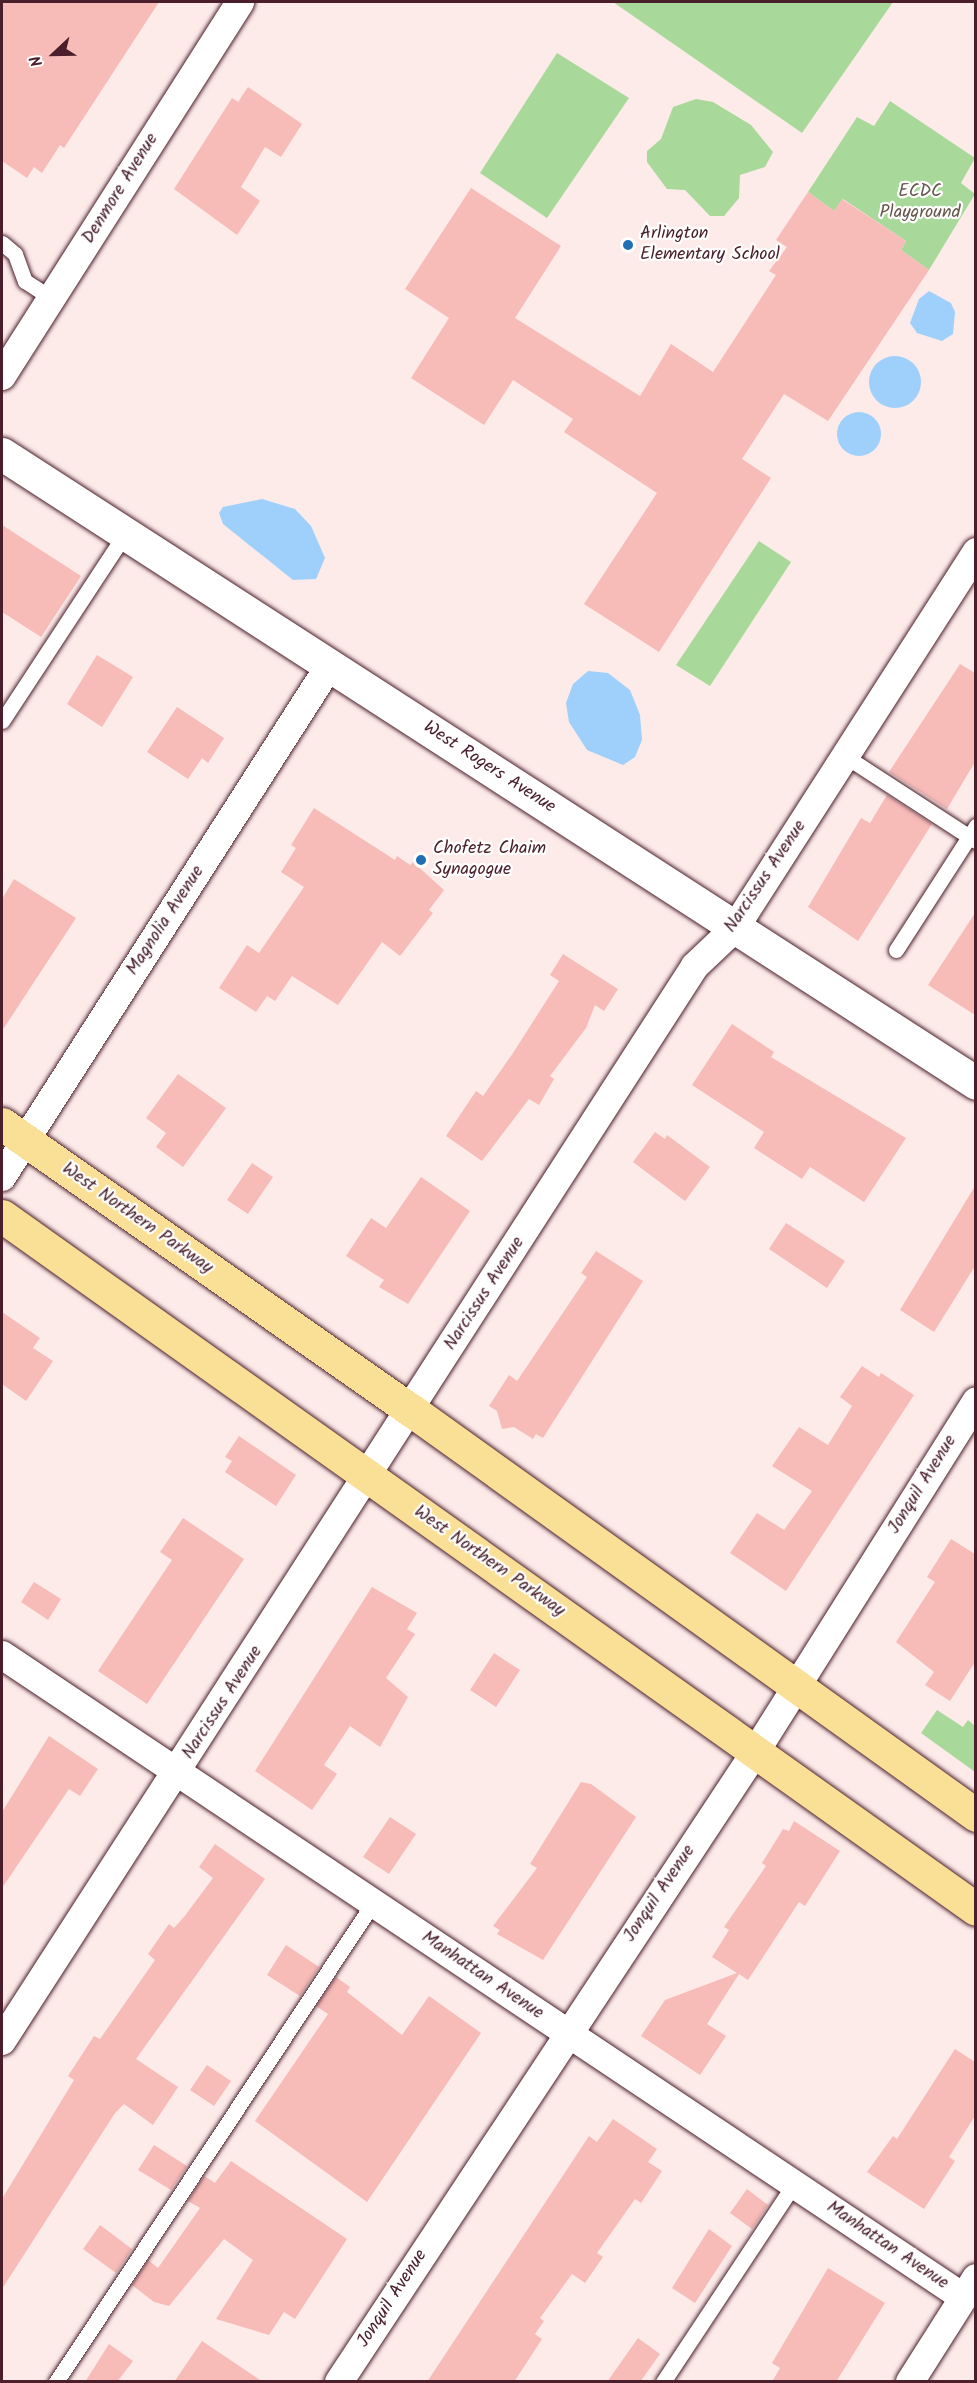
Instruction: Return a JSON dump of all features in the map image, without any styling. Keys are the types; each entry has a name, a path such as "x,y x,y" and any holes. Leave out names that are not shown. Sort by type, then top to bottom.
{"main road":[{"name":"West Northern Parkway","path":"13,1132 411,1410 975,1815"},
{"name":"West Northern Parkway","path":"2,1216 756,1751 975,1910"}],"street":[{"name":"Denmore Avenue","path":"2,376 240,2"},
{"name":"West Rogers Avenue","path":"2,454 975,1083"},
{"name":"Narcissus Avenue","path":"2,2041 178,1773 695,966 735,928 975,552"},
{"name":"Magnolia Avenue","path":"2,1177 13,1132 330,665"},
{"name":"Jonquil Avenue","path":"339,2382 567,2033 756,1751 975,1401"},
{"name":"Manhattan Avenue","path":"2,1655 794,2184 969,2288"},
{"path":"910,2382 969,2288"}],"lane":[{"path":"2,243 15,254 25,281 51,298"},
{"path":"2,721 125,534"},
{"path":"845,756 973,834 896,950"},
{"path":"56,2382 373,1903"},
{"path":"663,2382 794,2184"}],"green space":[{"path":"613,2 893,2 802,133"},
{"path":"557,53 629,98 547,218 480,173"},
{"path":"696,99 713,102 751,125 773,152 765,167 740,175 739,198 724,216 710,216 685,190 667,189 647,162 647,151 661,139 673,107"},
{"name":"ECDC Playground","path":"890,101 975,158 961,183 975,194 929,270 901,250 906,241 843,199 834,211 808,192 857,117 874,126"},
{"path":"759,541 791,562 710,686 676,665"},
{"path":"937,1710 963,1727 968,1720 975,1726 975,1772 921,1733"}],"water":[{"path":"929,291 951,303 955,312 953,334 942,341 917,333 910,323 919,299"},
{"path":"890,356 900,356 914,363 921,382 914,401 900,408 890,408 880,404 873,397 869,387 869,377 873,367 880,360"},
{"path":"859,412 868,413 875,418 880,425 880,443 875,450 868,455 859,456 850,455 843,450 838,443 837,434 838,425 843,418 850,413"},
{"path":"262,499 295,509 311,526 325,558 316,579 293,580 223,524 219,513 223,507"},
{"path":"588,671 608,673 630,690 640,715 642,740 635,757 623,765 587,750 569,722 566,703 573,684"}],"building":[{"path":"2,2 159,2 64,148 60,145 42,173 34,167 27,178 2,161"},
{"path":"248,87 302,124 281,157 265,147 241,187 260,201 237,235 174,189 232,98 238,102"},
{"path":"471,188 561,246 515,318 640,396 671,344 713,372 776,275 769,271 787,247 776,240 808,192 834,211 842,199 906,241 901,250 929,270 828,421 784,394 742,459 771,478 659,652 584,604 657,493 564,432 573,419 513,380 484,425 411,378 449,318 405,289"},
{"path":"2,525 81,576 41,637 2,612"},
{"path":"97,655 133,677 102,727 67,704"},
{"path":"960,664 975,673 975,762 947,809 889,772"},
{"path":"177,707 224,738 208,763 202,758 188,779 147,752"},
{"path":"887,795 932,824 858,941 808,907 861,818 870,823"},
{"path":"314,808 395,860 397,856 410,865 413,862 444,890 429,910 433,913 400,956 382,942 338,1005 292,976 275,1001 267,996 256,1012 219,988 247,945 259,953 304,887 281,872 296,848 291,845"},
{"path":"14,879 76,918 2,1031 2,899"},
{"path":"975,913 975,1015 928,985"},
{"path":"563,954 618,989 604,1011 595,1005 586,1028 550,1076 554,1079 539,1105 529,1099 482,1161 446,1136 476,1091 483,1096 513,1053 559,981 550,975"},
{"path":"732,1024 774,1052 771,1057 906,1138 864,1202 810,1167 802,1179 754,1148 764,1132 692,1085"},
{"path":"178,1074 226,1108 183,1167 156,1147 166,1133 146,1118"},
{"path":"655,1132 665,1139 667,1135 710,1167 685,1201 633,1162"},
{"path":"252,1163 273,1177 248,1214 227,1200"},
{"path":"421,1177 470,1211 408,1304 379,1287 384,1280 346,1256 371,1218 386,1228"},
{"path":"975,1186 975,1266 934,1332 900,1310"},
{"path":"786,1223 845,1261 827,1288 769,1249"},
{"path":"596,1251 643,1281 543,1438 536,1434 533,1439 514,1427 502,1429 497,1411 489,1406 509,1375 517,1381 587,1277 581,1273"},
{"path":"2,1312 40,1338 33,1348 53,1361 26,1401 2,1384"},
{"path":"862,1366 879,1377 881,1373 914,1395 786,1591 730,1553 757,1513 784,1530 812,1491 772,1466 799,1427 828,1445 852,1406 840,1397"},
{"path":"239,1436 296,1475 276,1506 225,1472 232,1461 225,1457"},
{"path":"183,1518 244,1559 147,1704 98,1671 172,1560 160,1552"},
{"path":"951,1539 975,1554 975,1662 950,1701 925,1685 934,1672 896,1642 935,1582 927,1577"},
{"path":"34,1582 61,1599 48,1620 21,1602"},
{"path":"372,1587 417,1613 407,1629 415,1634 386,1678 408,1697 380,1747 350,1726 324,1765 337,1774 312,1810 255,1771"},
{"path":"494,1653 520,1670 496,1707 470,1690"},
{"path":"49,1736 98,1769 80,1796 69,1789 2,1888 2,1812"},
{"path":"581,1782 591,1784 636,1817 543,1960 497,1934 500,1930 493,1926 537,1868 530,1864"},
{"path":"390,1817 416,1834 389,1874 363,1857"},
{"path":"794,1821 840,1851 805,1906 799,1902 748,1980 739,1974 707,2024 726,2036 700,2075 641,2036 665,2000 737,1973 712,1957 729,1930 724,1927 766,1866 762,1863 783,1829 789,1831"},
{"path":"215,1844 265,1879 136,2059 178,2087 153,2125 124,2104 115,2113 2,2289 2,2199 74,2080 68,2076 94,2036 100,2039 155,1960 148,1954 169,1924 174,1928 213,1878 199,1867"},
{"path":"286,1945 319,1967 300,1996 267,1975"},
{"path":"336,1977 350,1987 347,1992 402,2035 429,1996 481,2033 367,2202 255,2121 328,2014 316,2006"},
{"path":"955,2049 975,2062 975,2116 949,2157 955,2161 924,2209 867,2172 893,2136 897,2139"},
{"path":"207,2065 231,2081 214,2106 190,2090"},
{"path":"613,2119 657,2149 648,2162 662,2171 641,2203 635,2199 597,2253 603,2257 585,2283 572,2274 540,2318 544,2321 535,2334 542,2339 514,2382 427,2382 589,2136 597,2142"},
{"path":"154,2145 187,2166 171,2190 138,2170"},
{"path":"231,2161 347,2239 295,2319 284,2312 269,2335 216,2319 253,2260 224,2239 169,2306 154,2302 132,2285 148,2260 158,2268 200,2208 188,2201 204,2176 215,2183"},
{"path":"747,2189 768,2205 752,2229 730,2213"},
{"path":"100,2225 132,2249 116,2273 83,2249"},
{"path":"709,2229 732,2246 695,2303 672,2288"},
{"path":"828,2268 885,2303 836,2382 772,2382 780,2368 772,2363"},
{"path":"638,2338 660,2354 640,2382 607,2382"},
{"path":"202,2341 263,2382 174,2382"},
{"path":"109,2344 133,2361 117,2382 85,2382"}],"place":[{"name":"Arlington Elementary School","path":"628,245"},
{"name":"Chofetz Chaim Synagogue","path":"421,860"}]}
